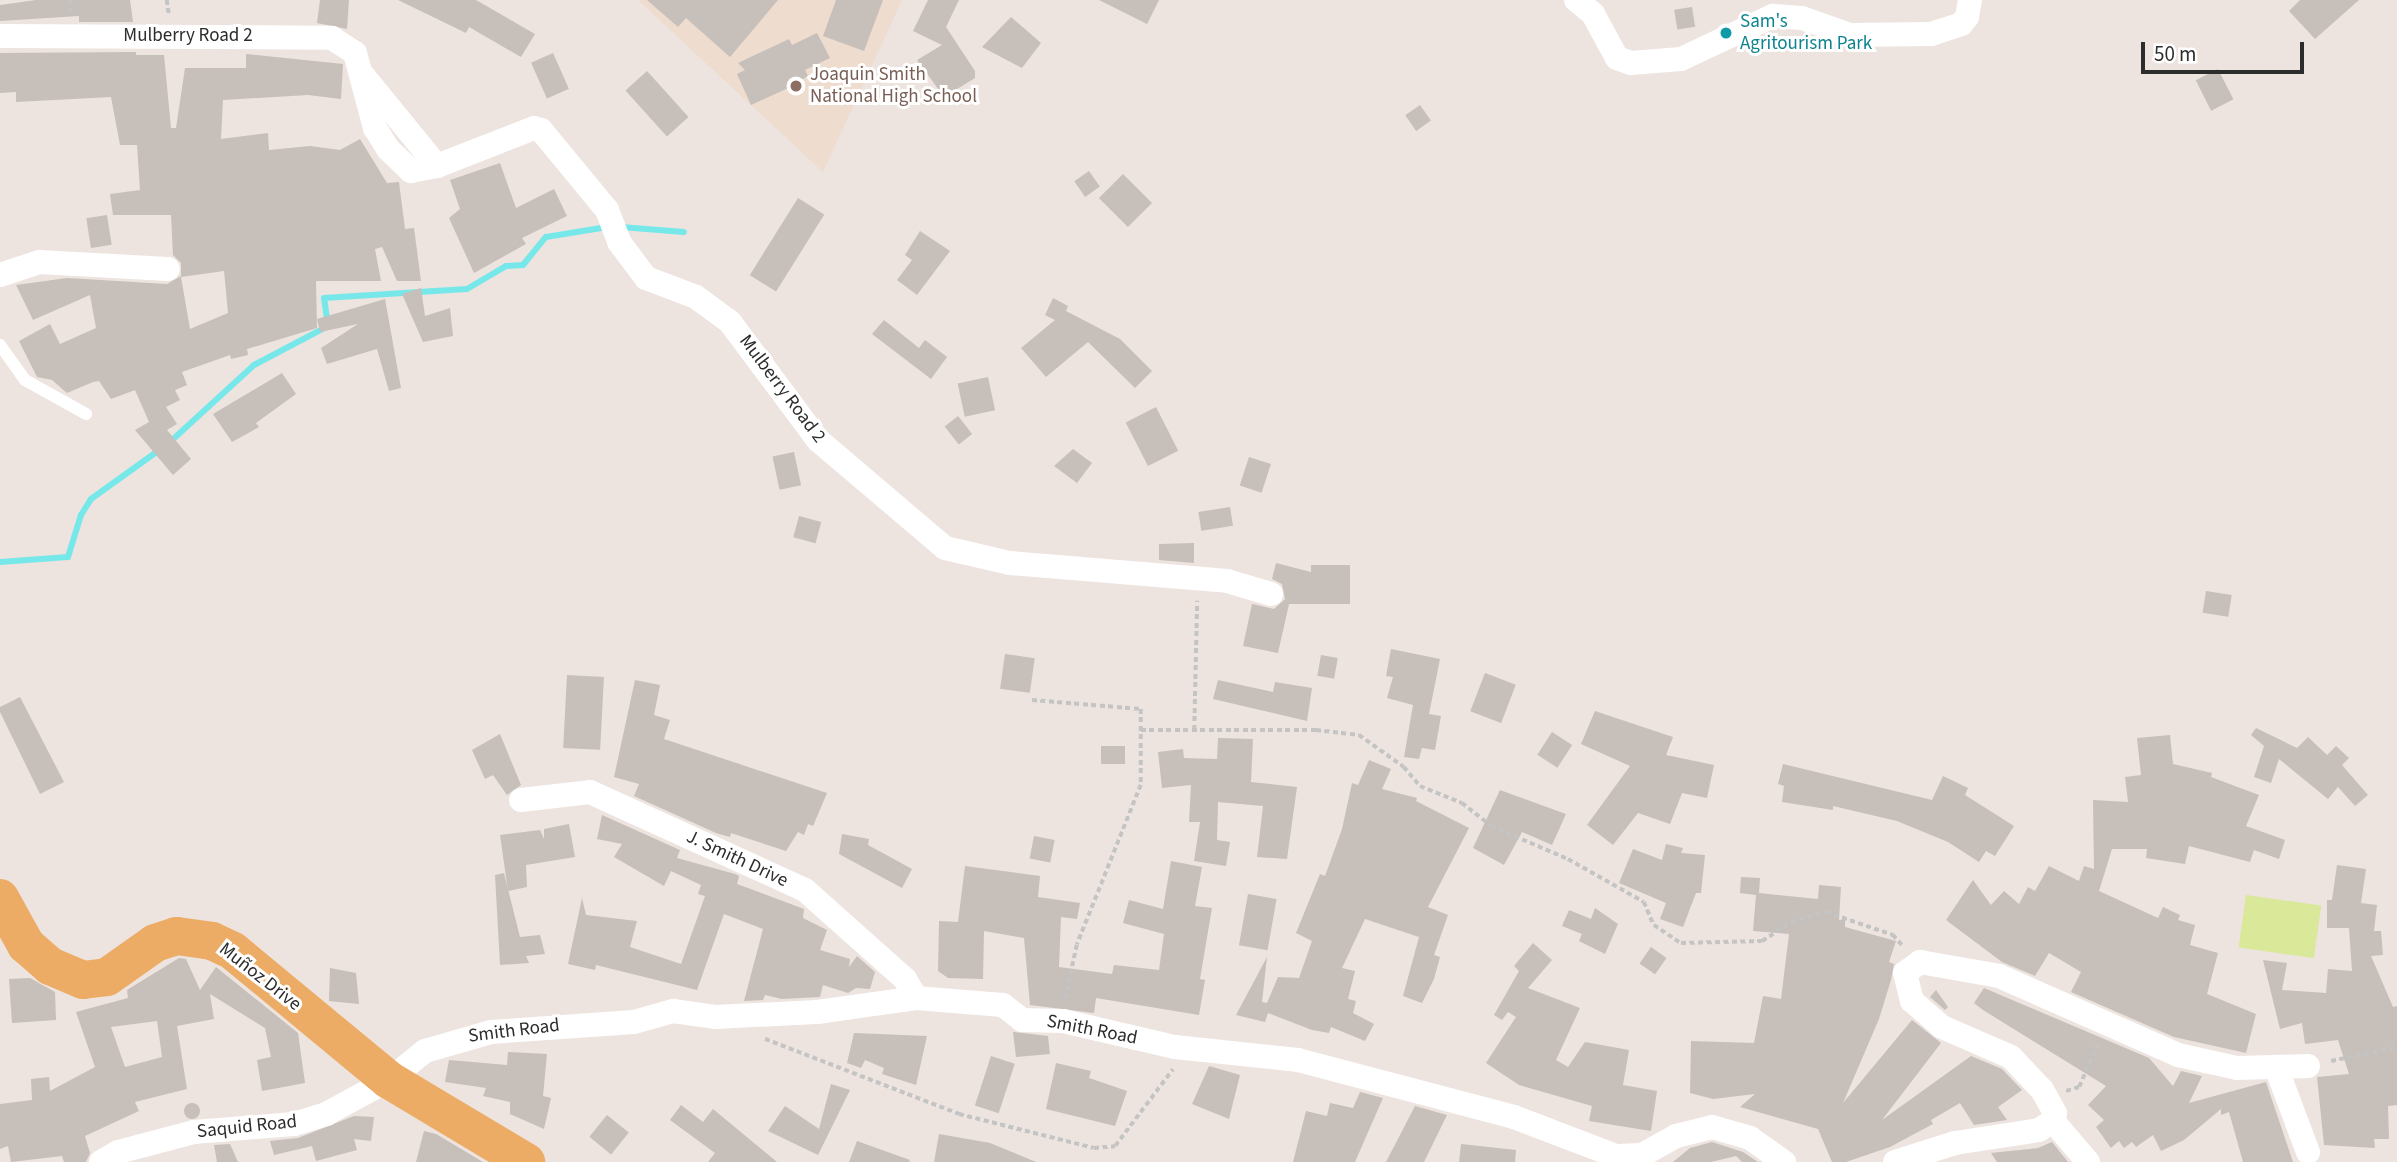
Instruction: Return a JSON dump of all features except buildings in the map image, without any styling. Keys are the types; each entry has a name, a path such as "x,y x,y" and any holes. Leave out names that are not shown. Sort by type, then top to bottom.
{"main road":[{"name":"Muñoz Drive","path":"4,919 50,966 83,980 123,970 155,943 177,936 201,936 233,951 389,1080 526,1162"}],"street":[{"path":"1576,0 1593,13 1617,58 1631,63 1681,59 1773,16 1802,18 1850,35 1941,32 1968,18 1970,0"},
{"name":"Mulberry Road 2","path":"0,36 331,38 355,53 368,110 388,149 411,171 437,166 534,128 541,130 612,218 619,242 646,278 696,297 730,322 818,440 945,548 1010,563 1227,581 1271,594"},
{"path":"0,275 39,262 168,269"},
{"name":"J. Smith Drive","path":"521,800 590,792 805,890 905,979 916,998"},
{"path":"2088,1161 2011,1057 1942,1027 1912,1001 1905,973 1920,962 1999,976 2178,1055 2237,1068 2308,1066"},
{"name":"Smith Road","path":"389,1080 425,1051 491,1032 634,1022 673,1011 715,1017 792,1013 916,998 1003,1005 1022,1020 1063,1021 1189,1049 1298,1060 1514,1117 1616,1156 1665,1152 1697,1128 1726,1129 1750,1138 1784,1162"},
{"path":"2276,1067 2308,1152"},
{"name":"Saquid Road","path":"101,1162 118,1152 194,1132 294,1124 326,1114 389,1080"},
{"path":"1895,1162 1955,1143 2039,1130 2050,1110"}],"lane":[{"path":"0,345 26,380 86,414"}],"path":[{"path":"1194,730 1199,622 1196,578"},
{"path":"1032,700 1140,709 1141,785 1077,945 1068,974 1063,1021"},
{"path":"1141,730 1316,730 1359,735 1404,767 1420,786 1462,803 1491,825 1568,859 1644,902 1654,925 1681,943 1762,941 1791,922 1826,912 1893,936 1920,962"},
{"path":"2050,1110 2079,1087 2107,1024"},
{"path":"763,1038 959,1115 1106,1148 1115,1146 1189,1049"},
{"path":"2308,1066 2397,1047"}],"shaded area":[{"name":"Joaquin Smith National High School","path":"638,0 902,0 823,172"}],"green space":[{"path":"2246,895 2321,906 2314,958 2239,947"}],"waterway":[{"path":"170,442 254,365 328,326 324,298 467,289 506,266 523,265 546,237 607,227"},
{"path":"621,227 684,232"},
{"path":"0,562 68,557 81,515 91,499 162,448"}],"place":[{"name":"Sam's Agritourism Park","path":"1726,33"},
{"name":"Joaquin Smith National High School","path":"796,86"}]}
